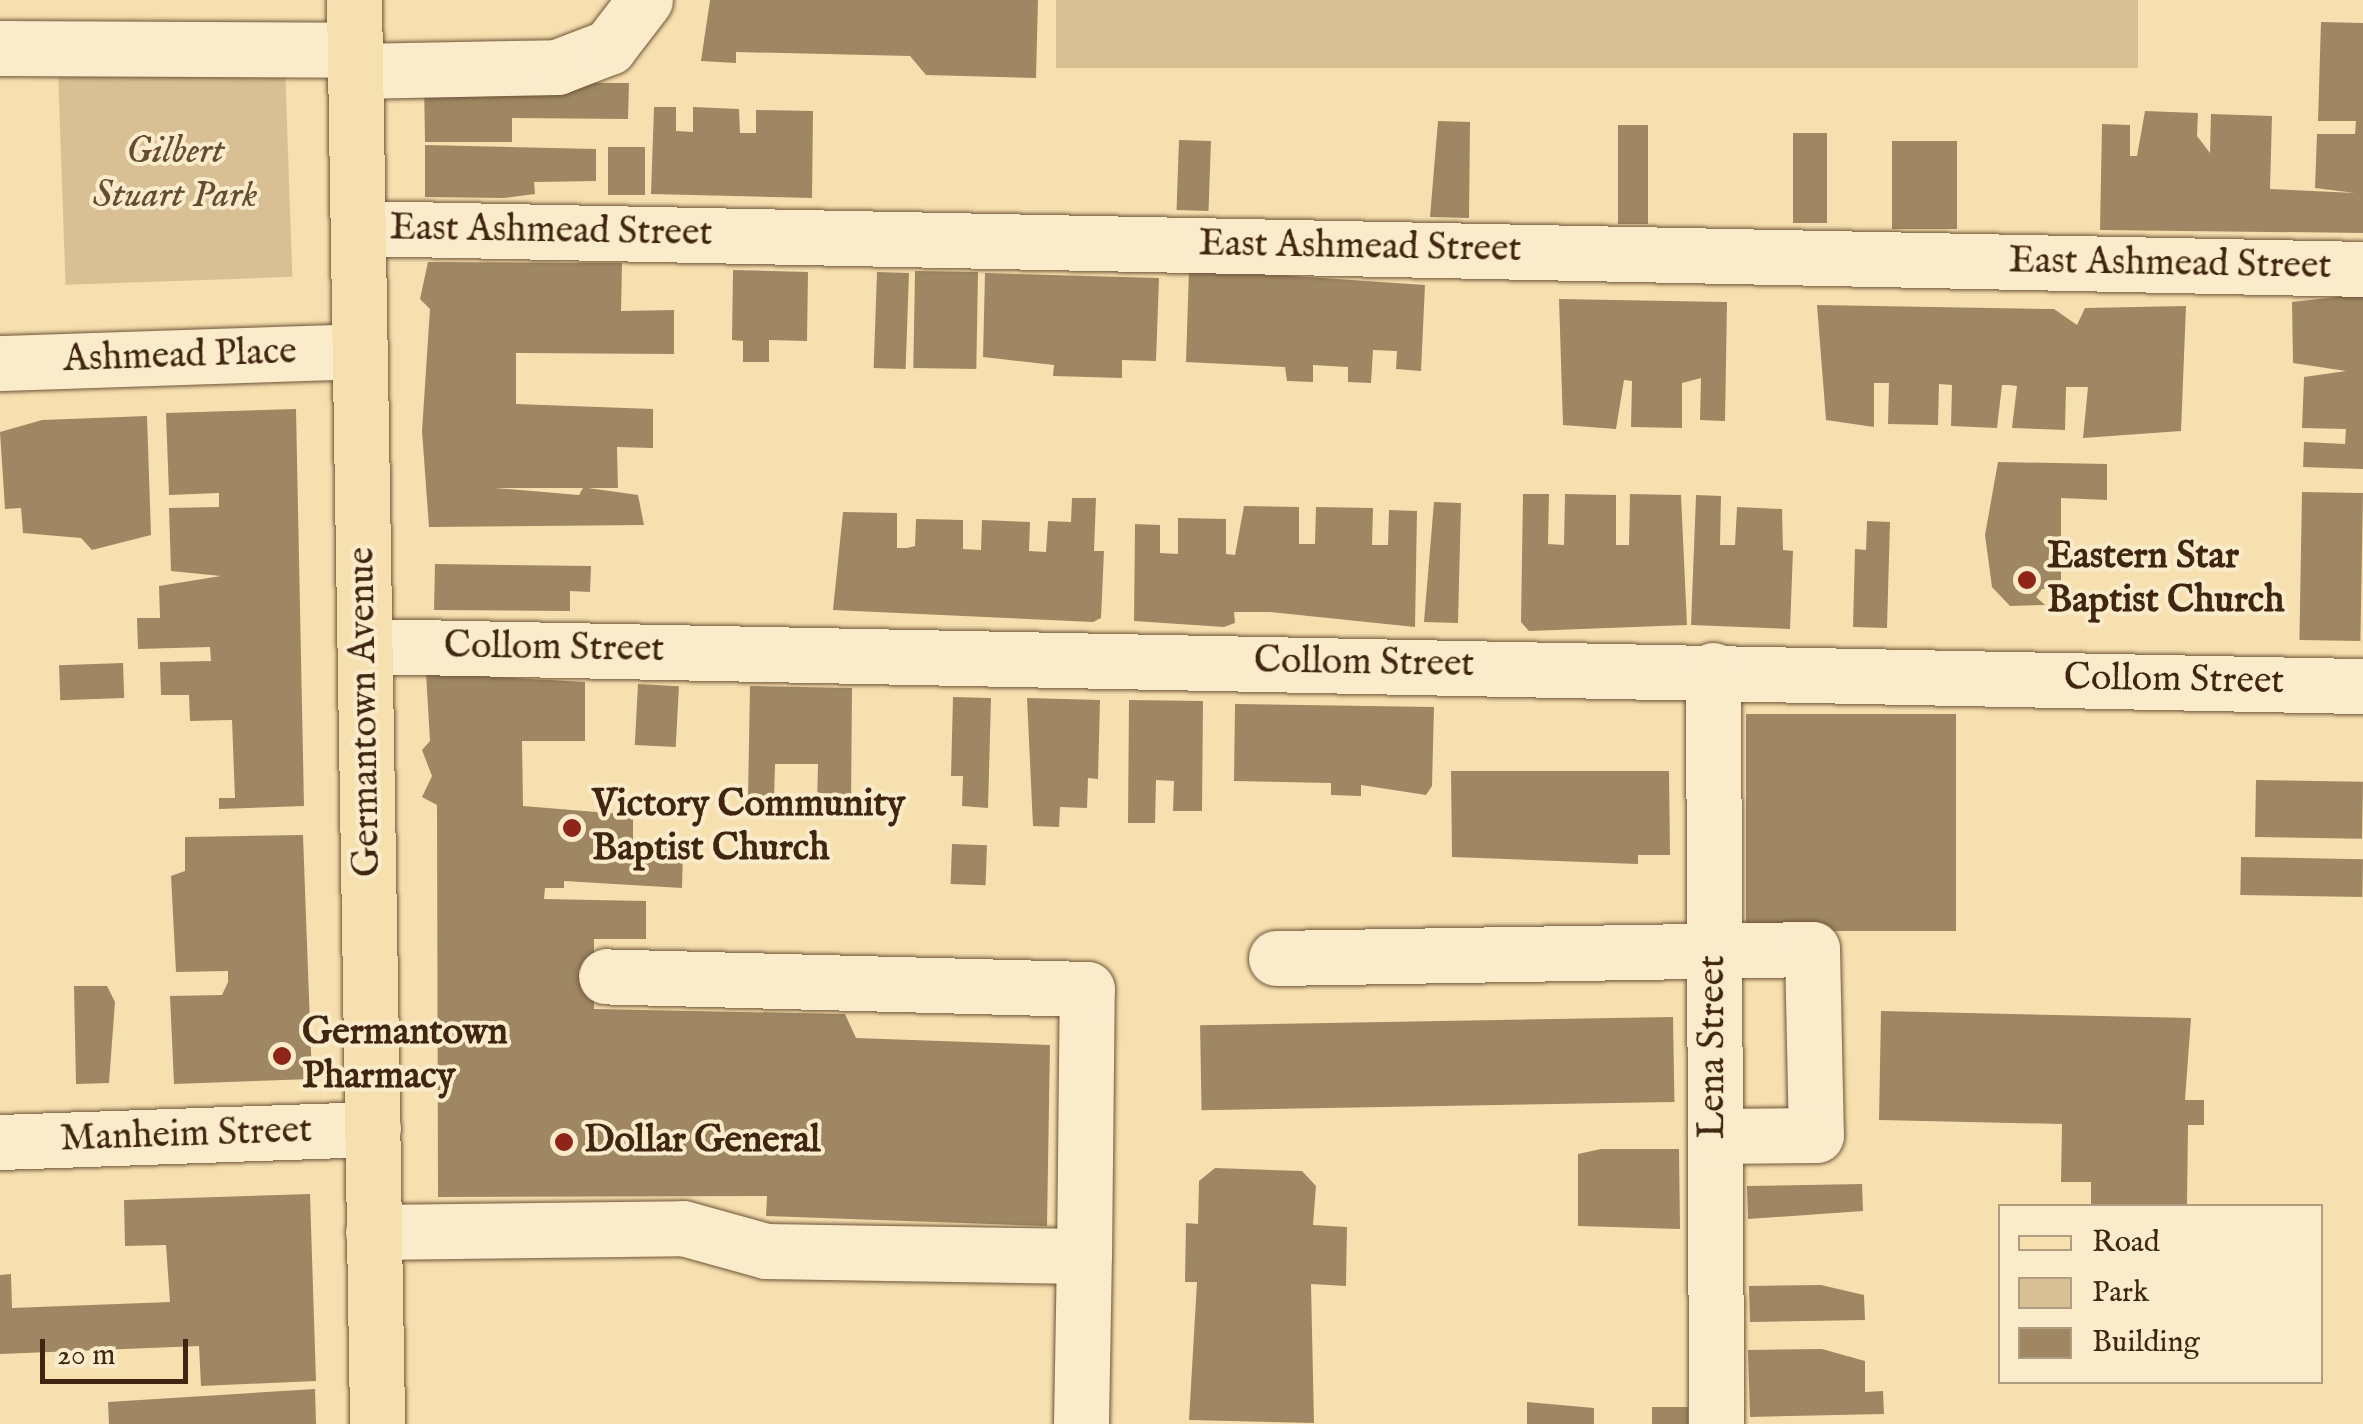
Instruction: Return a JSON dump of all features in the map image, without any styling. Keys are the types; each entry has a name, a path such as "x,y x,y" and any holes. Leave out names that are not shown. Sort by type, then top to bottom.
{"main road":[{"name":"Germantown Avenue","path":"355,40 377,1424"}],"street":[{"path":"0,48 355,40 557,67 609,47 645,0"},
{"name":"East Ashmead Street","path":"358,228 2363,268"},
{"name":"Ashmead Place","path":"0,362 360,351"},
{"name":"Collom Street","path":"366,646 2363,686"},
{"name":"Lena Street","path":"1713,670 1716,1424"},
{"path":"1276,958 1812,949 1816,1134 1715,1136"},
{"path":"606,976 1087,990 1081,1424"},
{"name":"Manheim Street","path":"0,1142 372,1129"},
{"path":"374,1232 683,1228 766,1251 1084,1256"}],"green space":[{"path":"1056,0 2138,0 2138,68 1056,68"},
{"name":"Gilbert Stuart Park","path":"285,66 292,277 66,285 58,74"}],"building":[{"path":"710,0 1038,0 1036,78 926,75 910,56 736,52 736,63 701,61"},
{"path":"2321,22 2363,23 2363,233 2100,230 2102,124 2130,125 2130,156 2137,156 2145,111 2198,113 2197,136 2210,153 2211,114 2272,116 2270,189 2355,193 2315,188 2317,134 2355,134 2356,121 2318,121"},
{"path":"424,82 629,83 628,119 512,118 512,142 425,142"},
{"path":"654,107 676,107 676,131 693,132 693,107 739,109 740,133 756,133 756,110 813,111 812,198 651,194"},
{"path":"1438,121 1470,122 1469,218 1430,217"},
{"path":"1618,125 1648,125 1648,224 1618,224"},
{"path":"1793,133 1827,133 1827,223 1793,223"},
{"path":"1179,140 1211,141 1209,211 1177,210"},
{"path":"1892,141 1957,141 1957,229 1892,229"},
{"path":"425,145 596,149 596,181 534,182 535,194 504,198 425,197"},
{"path":"608,147 645,147 645,195 608,195"},
{"path":"428,262 622,263 621,311 674,310 674,354 516,353 516,404 653,409 653,448 617,447 618,488 588,488 638,495 644,525 429,527 422,431 430,309 420,299","holes":["495,488 583,488 579,495"]},
{"path":"1189,269 1425,285 1421,371 1396,369 1397,351 1373,350 1371,383 1348,382 1348,367 1313,365 1313,382 1287,381 1285,367 1186,362"},
{"path":"733,270 808,272 807,341 769,340 769,362 743,362 743,341 732,340"},
{"path":"915,271 978,272 976,369 913,368"},
{"path":"877,272 909,273 906,369 874,368"},
{"path":"985,273 1159,278 1156,361 1122,360 1122,378 1053,376 1054,365 983,357"},
{"path":"2363,294 2363,469 2303,467 2304,442 2345,444 2346,429 2302,428 2304,377 2346,371 2293,363 2292,302"},
{"path":"1559,299 1727,302 1725,421 1700,420 1701,378 1682,383 1682,428 1631,427 1632,381 1624,380 1616,429 1563,425"},
{"path":"1817,305 2054,309 2077,325 2085,308 2186,306 2181,431 2083,438 2088,387 2066,387 2065,430 2012,428 2017,386 2009,385 2002,385 1997,428 1951,426 1952,385 1939,384 1938,425 1888,424 1889,383 1874,383 1874,427 1826,420"},
{"path":"296,409 304,806 219,809 219,798 235,798 232,720 190,721 189,695 161,695 160,662 211,661 210,647 138,649 137,618 160,618 159,586 221,576 171,571 169,508 219,507 219,493 169,495 166,413"},
{"path":"147,416 151,535 92,550 81,538 23,533 21,508 5,509 0,432 42,420"},
{"path":"1998,462 2107,464 2107,500 2061,498 2061,589 2042,589 2036,597 2045,605 2010,606 1992,587 1985,535"},
{"path":"2302,492 2363,493 2360,641 2299,640"},
{"path":"1523,494 1549,494 1548,544 1564,545 1565,494 1616,495 1616,545 1629,545 1630,494 1681,495 1687,625 1529,631 1521,622"},
{"path":"1696,495 1721,496 1720,545 1735,545 1737,507 1782,509 1783,550 1793,551 1790,629 1691,625"},
{"path":"1072,498 1096,498 1094,551 1104,551 1101,618 1093,622 833,610 843,512 897,513 897,548 915,546 916,519 963,520 963,549 981,550 982,520 1030,522 1029,551 1046,552 1048,521 1071,522"},
{"path":"1434,502 1461,503 1458,623 1424,622"},
{"path":"1244,506 1299,507 1299,544 1315,544 1316,507 1373,508 1372,545 1388,545 1389,510 1417,511 1415,627 1270,612 1234,612 1235,623 1224,627 1134,621 1135,524 1160,525 1160,553 1178,554 1178,518 1226,519 1226,554 1235,555"},
{"path":"1867,521 1890,522 1887,628 1853,627 1855,549 1866,550"},
{"path":"435,564 591,566 590,592 570,591 570,611 434,610"},
{"path":"123,663 124,698 60,700 59,665"},
{"path":"426,673 585,682 585,741 522,741 523,806 633,815 633,848 683,848 682,888 564,881 564,888 545,888 544,899 646,901 646,939 594,939 594,1009 845,1014 856,1038 1050,1045 1047,1226 766,1216 767,1196 438,1197 437,805 422,797 432,776 422,750 430,741"},
{"path":"638,684 679,686 676,747 635,745"},
{"path":"750,686 852,688 851,806 817,806 818,764 775,764 774,799 748,799"},
{"path":"953,697 991,698 988,808 962,806 963,776 951,776"},
{"path":"1027,698 1100,700 1098,779 1088,778 1087,808 1060,807 1059,827 1033,826"},
{"path":"1129,700 1203,701 1202,811 1173,811 1174,781 1156,780 1155,823 1128,823"},
{"path":"1235,704 1434,707 1432,786 1426,795 1361,785 1361,796 1331,795 1331,783 1234,781"},
{"path":"1746,714 1956,714 1956,931 1746,931"},
{"path":"1451,771 1669,771 1670,855 1638,855 1638,864 1452,857"},
{"path":"2256,780 2363,782 2362,839 2255,837"},
{"path":"303,835 312,1079 174,1084 170,996 222,995 228,982 228,971 176,972 171,876 185,871 185,837"},
{"path":"952,844 987,845 986,885 951,884"},
{"path":"2241,857 2363,859 2362,897 2240,895"},
{"path":"74,986 107,986 115,1002 109,1083 76,1084"},
{"path":"1881,1011 2191,1018 2185,1100 2204,1100 2204,1125 2188,1125 2187,1204 2091,1204 2091,1182 2061,1182 2062,1124 1879,1120"},
{"path":"1673,1017 1674,1102 1202,1110 1200,1025"},
{"path":"1601,1149 1679,1149 1680,1229 1578,1226 1578,1154"},
{"path":"1215,1168 1302,1171 1316,1186 1313,1225 1347,1227 1346,1286 1311,1284 1314,1423 1189,1420 1197,1282 1185,1282 1186,1223 1198,1224 1199,1181"},
{"path":"1862,1184 1863,1211 1748,1219 1747,1186"},
{"path":"310,1194 316,1381 201,1386 199,1346 0,1354 0,1275 11,1274 12,1308 170,1302 166,1245 125,1246 124,1200"},
{"path":"1821,1285 1864,1295 1865,1320 1750,1322 1749,1286"},
{"path":"1822,1349 1865,1361 1865,1392 1883,1391 1884,1414 1750,1417 1748,1350"},
{"path":"315,1389 316,1424 109,1424 108,1402"},
{"path":"1527,1402 1594,1408 1594,1424 1527,1424"},
{"path":"1652,1407 1688,1407 1688,1424 1652,1424"}],"place":[{"name":"Eastern Star Baptist Church","path":"2027,580"},
{"name":"Victory Community Baptist Church","path":"572,828"},
{"name":"Germantown Pharmacy","path":"282,1056"},
{"name":"Dollar General","path":"564,1142"}]}
